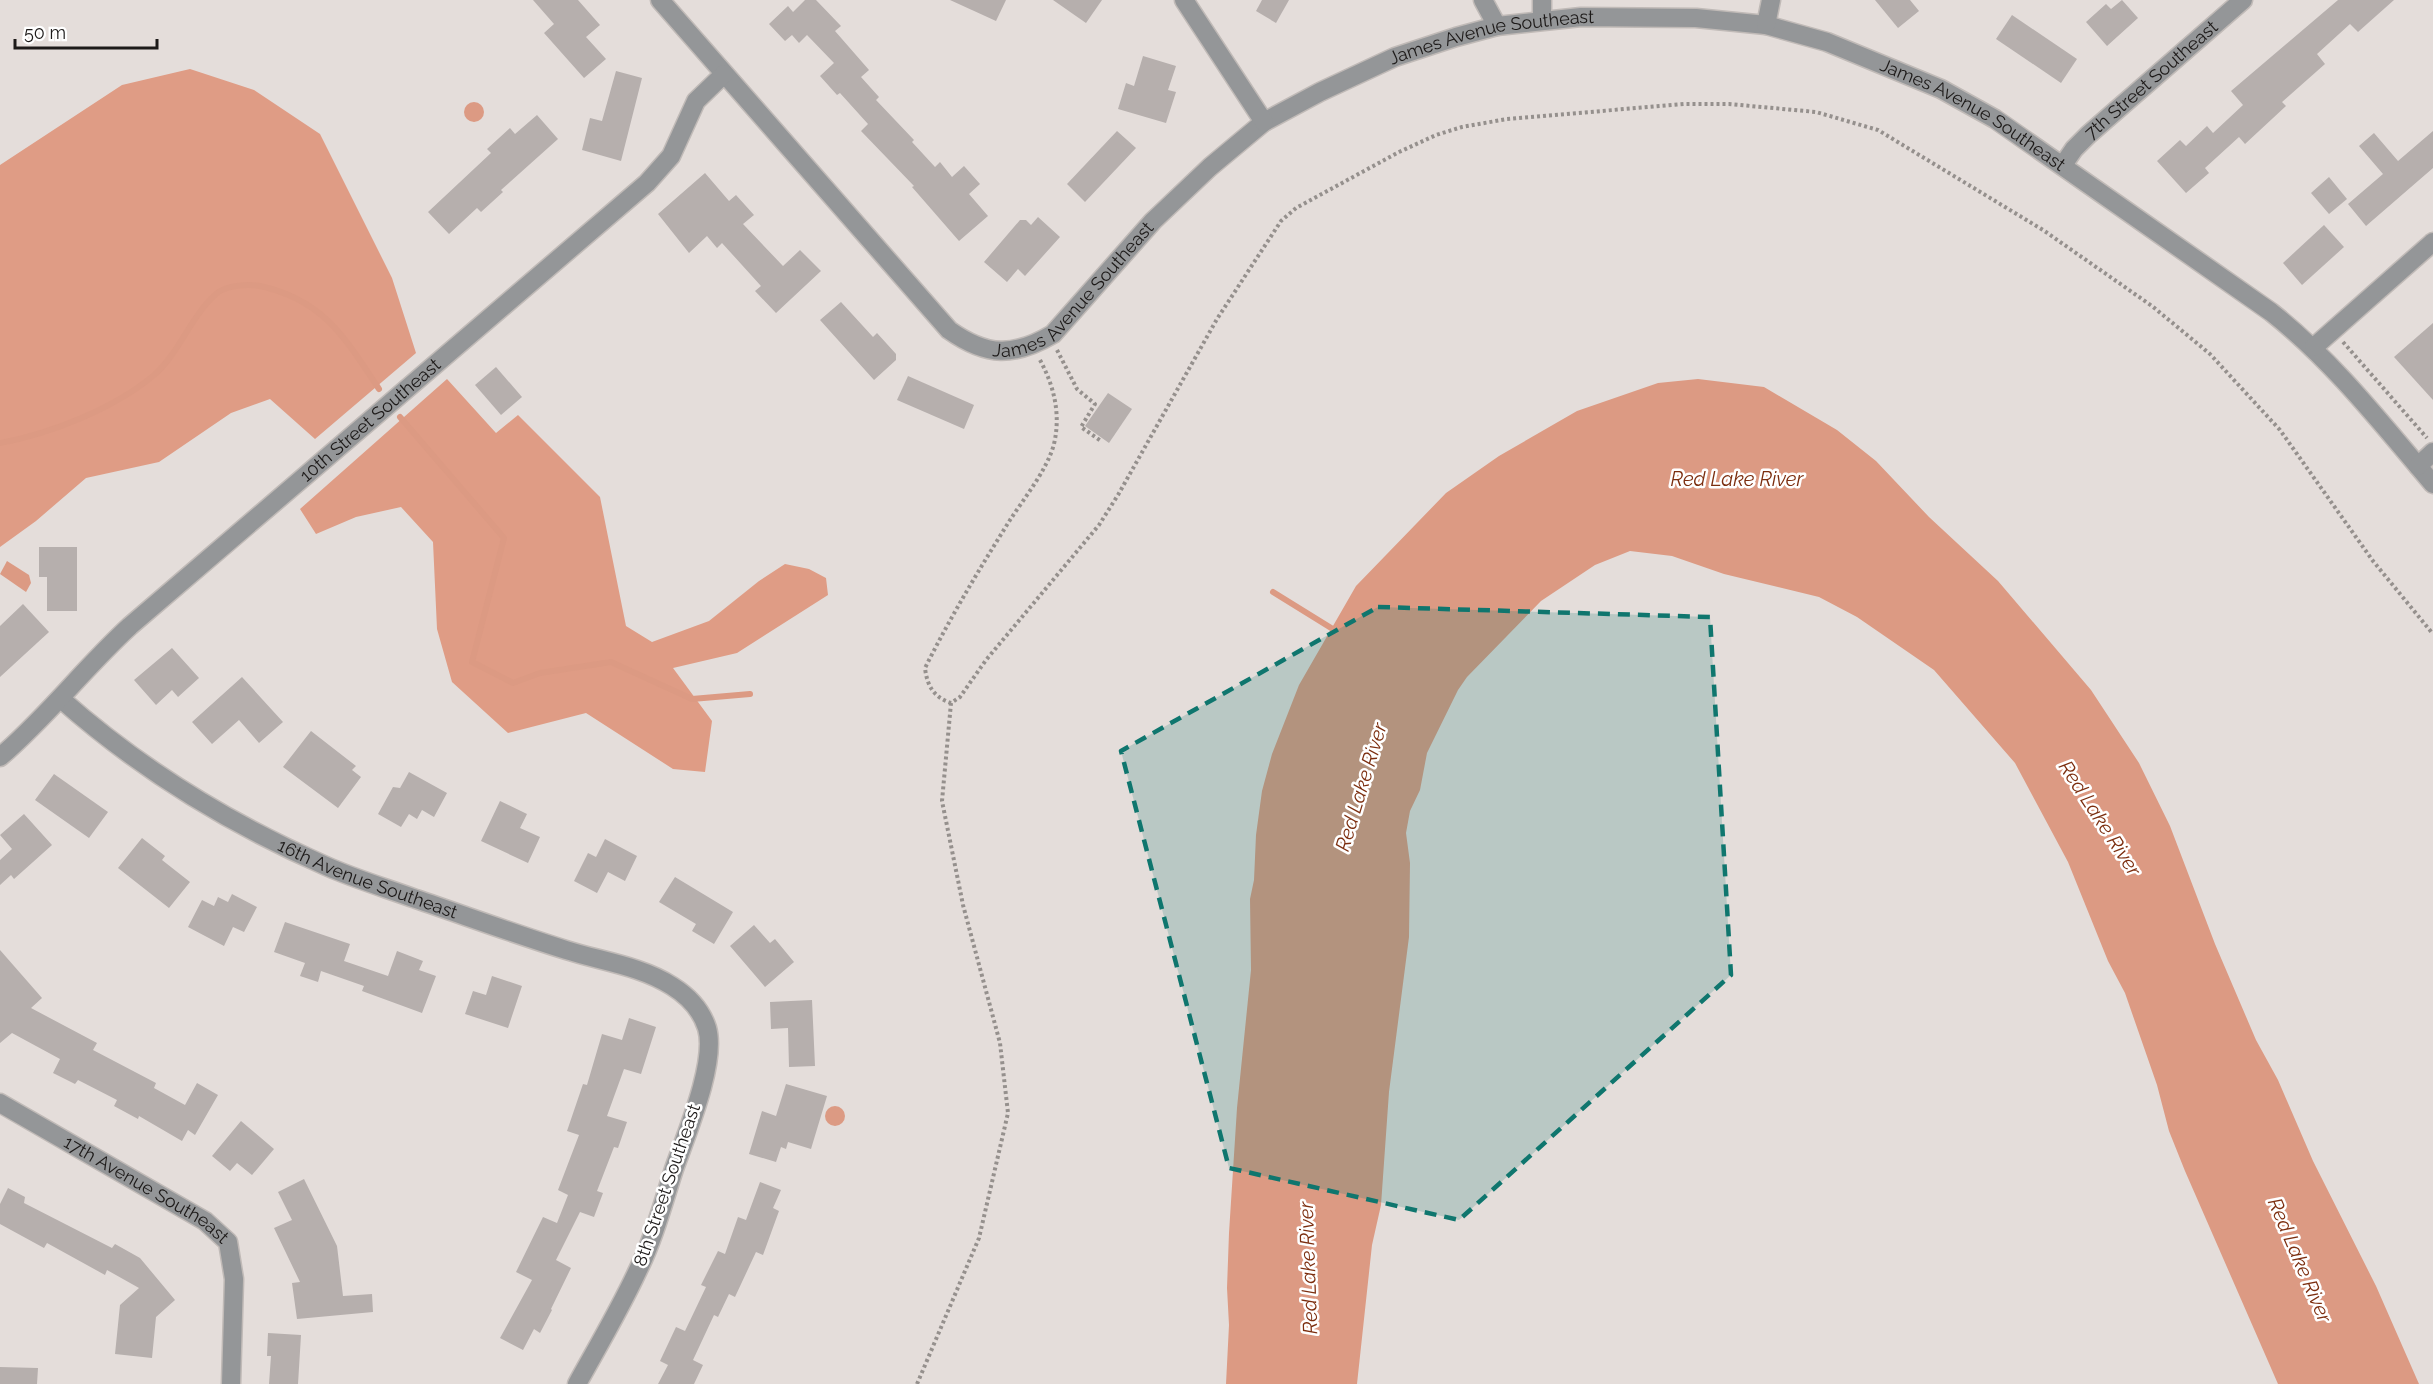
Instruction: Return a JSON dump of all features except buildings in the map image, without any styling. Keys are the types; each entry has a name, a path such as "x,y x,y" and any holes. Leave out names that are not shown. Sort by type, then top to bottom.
{"street":[{"name":"James Avenue Southeast","path":"660,0 949,330 966,342 983,348 1015,351 1032,346 1049,336 1074,312 1153,221 1210,166 1264,122 1320,92 1395,57 1497,26 1542,20 1581,17 1696,18 1766,25 1827,42 1941,89 1995,119 2063,165 2271,312 2314,347 2433,484"},
{"path":"1184,0 1264,122"},
{"path":"1483,0 1497,26"},
{"path":"1542,0 1542,20"},
{"path":"1766,25 1771,0"},
{"name":"7th Street Southeast","path":"2063,165 2088,135 2243,0"},
{"name":"10th Street Southeast","path":"0,757 33,728 97,656 129,626 647,183 671,156 696,101 724,74"},
{"path":"2314,347 2433,242"},
{"path":"2418,466 2433,452"},
{"name":"16th Avenue Southeast","path":"61,699 122,748 176,787 221,815 268,839 329,867 415,899 526,937 644,972 670,984 699,1010"},
{"name":"8th Street Southeast","path":"577,1384 639,1269 652,1238 692,1116 707,1059 708,1030 699,1010"},
{"name":"17th Avenue Southeast","path":"0,1102 205,1221 228,1242 234,1279 231,1384"}],"path":[{"path":"951,703 960,697 986,660 1099,525 1217,319 1281,221 1296,207 1400,152 1436,135 1462,127 1508,119 1684,104 1740,104 1816,112 1878,130 2043,230 2152,306 2210,354 2280,430 2373,561 2433,634"},
{"path":"2333,331 2433,446"},
{"path":"1049,336 1077,389 1095,404 1081,427 1101,441"},
{"path":"951,703 942,700 931,690 926,680 925,668 966,591 1053,446 1058,415 1045,370 1032,346"},
{"path":"917,1384 979,1238 1008,1113 1000,1043 963,905 942,801 951,703"}],"highlighted area":[{"path":"1378,607 1710,617 1731,975 1459,1220 1229,1168 1121,751"}],"shaded area":[{"path":"190,69 254,90 320,134 392,278 416,353 315,439 270,399 231,413 159,462 86,478 36,521 0,547 0,165 122,85"},
{"path":"447,379 496,433 518,415 600,497 626,626 652,642 709,621 759,581 785,564 809,569 826,578 828,595 737,653 673,668 712,721 705,772 673,769 586,713 508,733 452,682 437,629 433,542 401,507 356,517 316,534 300,509"}],"water":[{"path":"474,102 481,105 484,112 481,119 474,122 467,119 464,112 467,105"},
{"name":"Red Lake River","path":"1698,379 1764,387 1837,430 1876,461 1929,517 1998,581 2091,690 2139,763 2170,826 2215,944 2256,1040 2278,1080 2313,1161 2376,1286 2419,1384 2278,1384 2185,1171 2169,1131 2157,1085 2125,993 2108,961 2068,862 2015,763 1934,670 1857,617 1819,597 1724,574 1672,556 1630,551 1595,565 1541,601 1467,677 1458,690 1427,753 1420,790 1410,811 1406,833 1410,863 1409,937 1389,1092 1381,1205 1372,1245 1357,1384 1226,1384 1229,1325 1227,1288 1229,1233 1237,1108 1251,970 1250,899 1254,880 1256,835 1262,791 1272,754 1299,685 1356,586 1446,493 1499,456 1577,411 1658,383"},
{"path":"7,561 29,575 31,583 26,592 0,574"},
{"path":"835,1106 842,1109 845,1116 842,1123 835,1126 828,1123 825,1116 828,1109"}],"waterway":[{"path":"0,443 60,427 100,409 137,388 162,367 207,303 220,291 237,286 260,286 282,292 317,311 355,353 379,389"},
{"path":"400,417 504,538 472,662 513,683 540,673 611,662 692,699 750,694"},
{"path":"1273,592 1336,631"}]}
